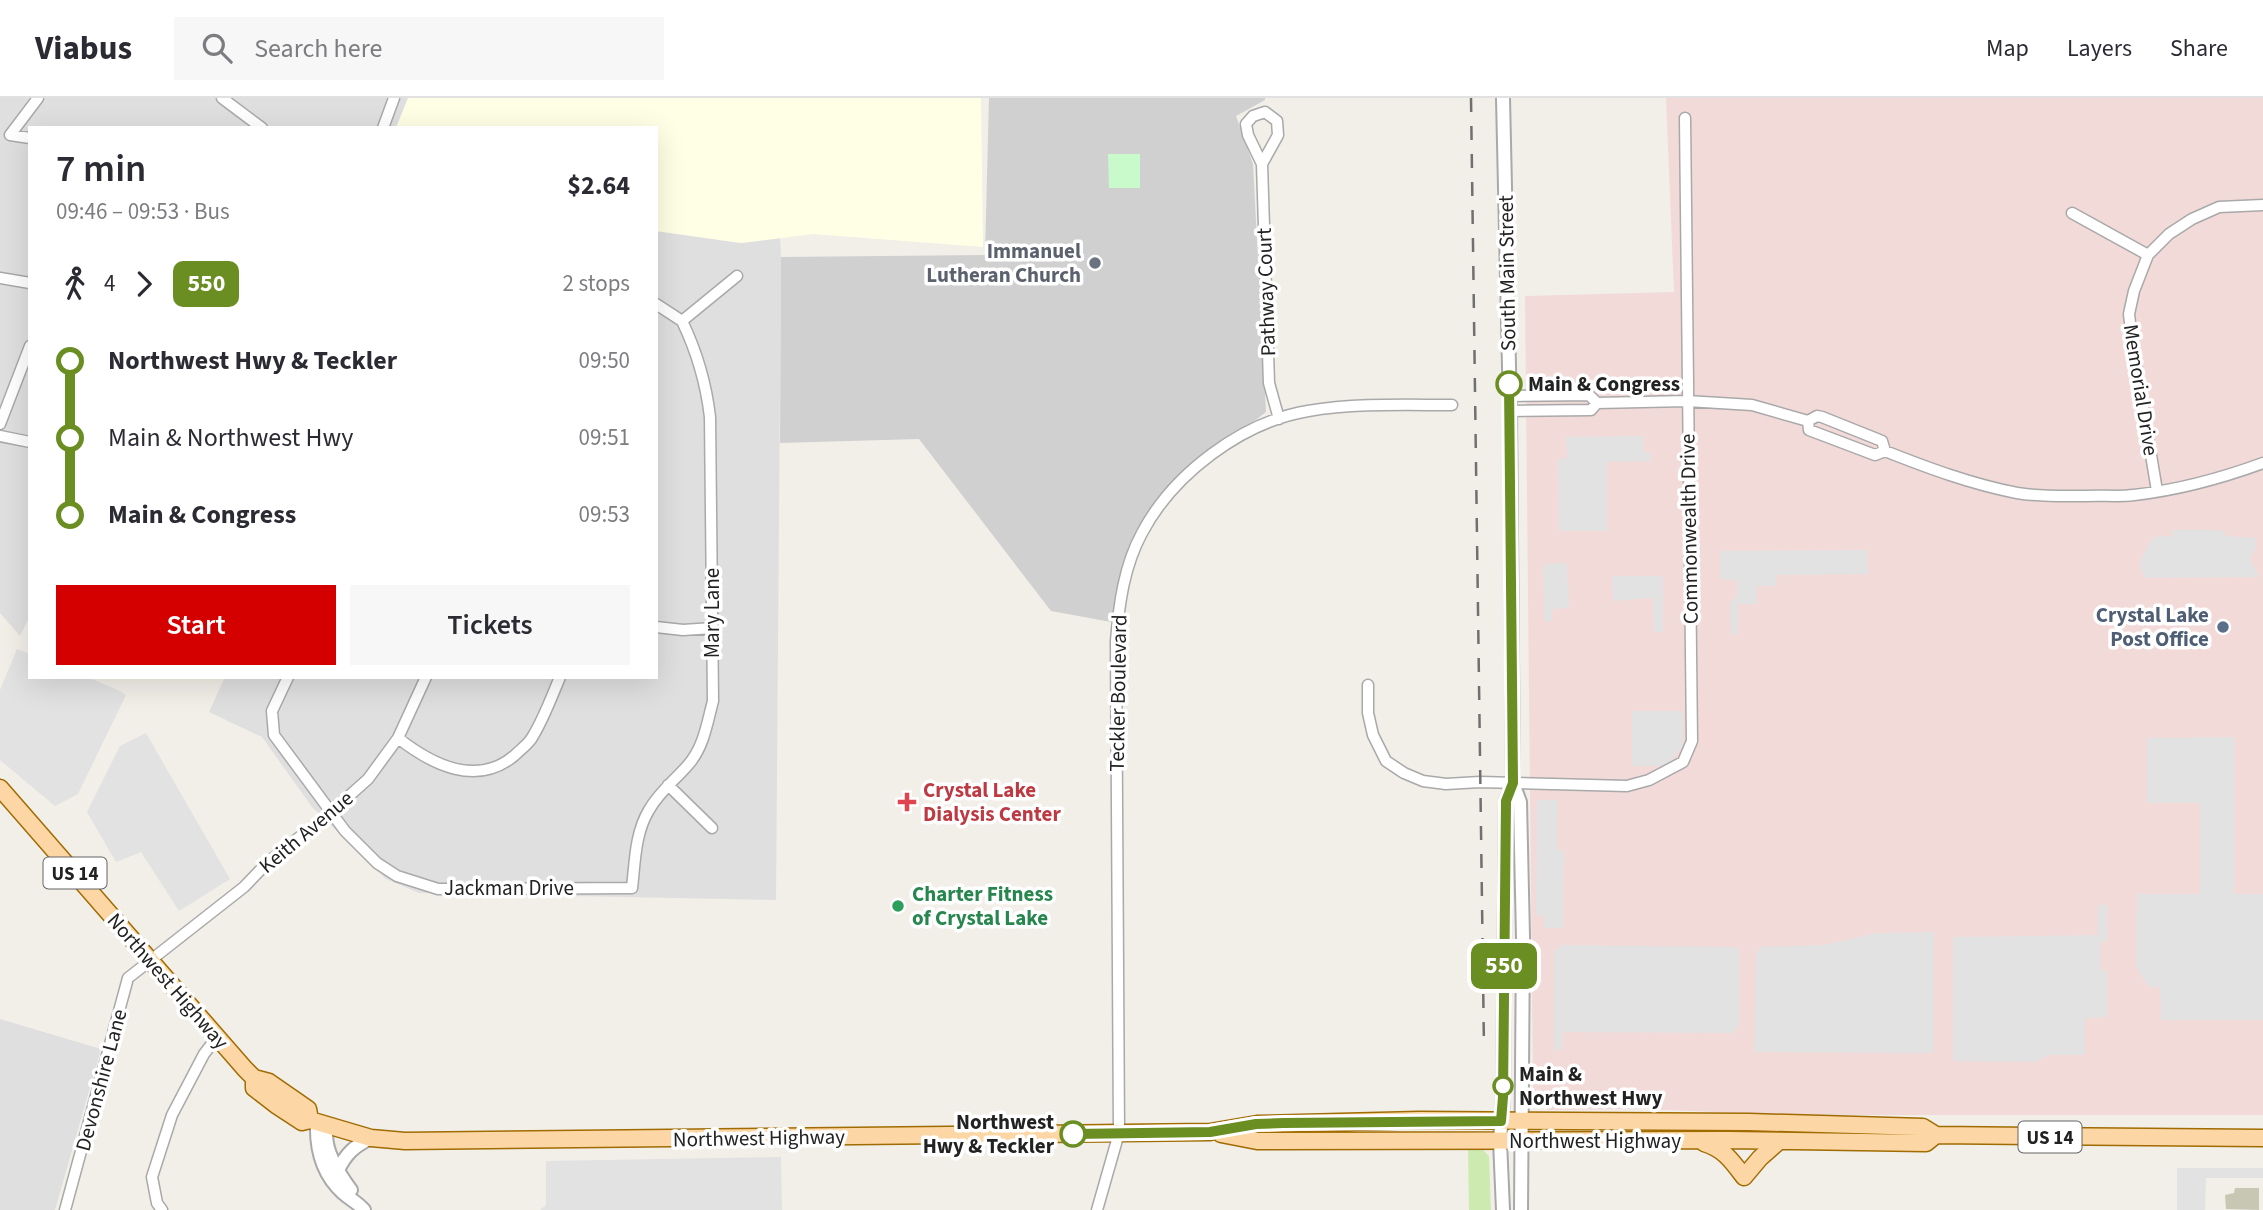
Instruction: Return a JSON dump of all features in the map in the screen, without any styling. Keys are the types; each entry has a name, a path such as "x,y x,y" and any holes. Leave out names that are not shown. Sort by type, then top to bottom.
{"main road":[{"name":"Northwest Highway","path":"0,788 254,1078 269,1082 308,1109 318,1124 370,1138 433,1141 1210,1132 1256,1124 1419,1120 1749,1122 1923,1127 1936,1135 2263,1138"},
{"name":"Northwest Highway","path":"1210,1132 1257,1141 1926,1143 1936,1135"},
{"path":"1696,1141 1717,1147 1744,1177 1778,1142"}],"street":[{"path":"28,138 10,135 38,98"},
{"path":"222,98 259,126"},
{"path":"384,126 394,98"},
{"name":"South Main Street","path":"1503,98 1510,396 1513,783 1520,803 1523,937 1521,1210"},
{"name":"Pathway Court","path":"1262,164 1278,135 1277,121 1265,112 1253,116 1246,124 1248,135 1262,164 1269,383 1279,419"},
{"name":"Commonwealth Drive","path":"1368,685 1368,713 1373,735 1385,761 1423,781 1446,784 1480,782 1627,786 1649,780 1684,762 1692,741 1685,118"},
{"name":"Memorial Drive","path":"2157,491 2129,314 2134,291 2148,256 2169,234 2192,219 2219,208 2263,205"},
{"path":"2072,213 2148,256"},
{"path":"658,305 682,321 737,276"},
{"path":"0,278 28,283"},
{"name":"Mary Lane","path":"632,888 641,827 650,808 668,785 690,764 704,739 713,701 710,417 701,369 682,321"},
{"path":"0,424 28,351"},
{"path":"1510,396 1590,395 1597,403"},
{"path":"1510,411 1591,410 1597,403 1687,401 1752,405 1808,421 1817,416 1882,441 1885,451"},
{"name":"Teckler Boulevard","path":"1097,1210 1119,1133 1115,693 1119,601 1128,567 1142,533 1161,504 1207,456 1237,437 1279,419 1307,411 1361,406 1452,405"},
{"path":"1808,421 1809,430 1875,455 1885,451 1972,483 2019,493 2060,497 2133,495 2157,491 2228,475 2263,463"},
{"path":"0,436 28,442"},
{"path":"658,627 683,630 713,628"},
{"name":"Jackman Drive","path":"287,679 272,711 274,735 330,813 377,863 397,876 438,889 632,888"},
{"name":"Keith Avenue","path":"150,959 244,887 268,862 368,779 398,738 425,679"},
{"path":"398,738 432,761 458,771 483,771 497,766 508,761 533,737 559,679"},
{"name":"South Main Street","path":"1503,1210 1500,1141 1503,1097 1506,801 1513,783"},
{"path":"668,785 712,828"},
{"name":"Devonshire Lane","path":"65,1210 87,1136 124,989 128,978 150,959"},
{"path":"162,1210 157,1203 152,1177 160,1151 172,1115 204,1054 217,1037"},
{"path":"318,1124 338,1170 352,1192 352,1198"},
{"path":"318,1124 316,1138 327,1173 345,1195 365,1210"},
{"path":"338,1170 344,1156 370,1138"}],"shaded area":[{"path":"0,98 408,98 397,126 28,126 28,620 20,636 0,613"},
{"path":"408,98 981,98 983,247 813,234 741,243 658,231 658,126 397,126"},
{"name":"Immanuel Lutheran Church","path":"989,98 1265,98 1236,116 1253,164 1266,412 1162,493 1111,622 1051,611 919,439 780,443 781,257 985,255"},
{"path":"1666,98 2263,98 2263,1115 1780,1115 1645,1109 1548,1110 1533,1091 1525,296 1674,292"},
{"path":"658,231 741,243 780,238 776,900 419,893 386,879 312,807 262,737 209,712 224,679 658,679"},
{"path":"1643,436 1643,452 1651,453 1651,461 1607,462 1607,531 1559,531 1558,459 1567,458 1566,437"},
{"path":"2171,530 2222,530 2226,536 2256,538 2256,547 2250,559 2259,577 2145,578 2140,561 2153,537 2174,536"},
{"path":"1867,550 1868,574 1776,575 1776,586 1757,586 1757,604 1738,604 1738,634 1731,634 1730,603 1737,596 1737,580 1720,579 1720,551"},
{"path":"1567,563 1569,608 1552,609 1552,621 1544,621 1543,564"},
{"path":"1612,576 1663,576 1663,632 1654,632 1653,598 1613,601"},
{"path":"17,649 28,653 28,679 92,679 126,695 78,794 55,806 0,760 0,690"},
{"path":"1632,711 1683,711 1683,745 1667,766 1632,766"},
{"path":"146,733 230,879 179,911 141,852 116,862 87,812 120,746"},
{"path":"2234,737 2234,894 2263,894 2263,1020 2161,1020 2160,987 2149,987 2136,967 2137,894 2200,894 2200,803 2147,803 2147,738"},
{"path":"1537,800 1558,800 1557,850 1564,851 1563,928 1544,928 1544,916 1536,915"},
{"path":"2098,905 2107,905 2107,941 2100,942 2100,970 2107,971 2107,1017 2085,1018 2085,1055 2049,1055 2035,1062 1953,1061 1953,937 2098,935"},
{"path":"1934,932 1933,1053 1754,1052 1756,951 1760,951 1760,947 1824,945 1877,933"},
{"path":"1560,945 1739,949 1739,1025 1733,1033 1563,1032 1562,1049 1554,1050 1554,949 1560,949"},
{"path":"0,1019 101,1049 55,1210 0,1210"},
{"path":"781,1157 782,1210 540,1210 546,1205 546,1161"},
{"path":"2177,1168 2263,1168 2263,1178 2206,1178 2205,1210 2177,1210"},
{"path":"2235,1188 2259,1188 2259,1210 2226,1209 2225,1195 2234,1193"}],"green space":[{"path":"1108,154 1140,154 1140,188 1109,188"},
{"path":"1468,1150 1483,1150 1489,1156 1491,1210 1469,1210"}],"railway":[{"path":"1471,98 1484,1049"}],"bus line":[{"name":"550","path":"1073,1134 1210,1132 1256,1124 1283,1123 1501,1121 1506,801 1513,783 1509,384"}],"place":[{"name":"Immanuel Lutheran Church","path":"1095,263"},
{"name":"Main & Congress","path":"1509,384"},
{"name":"Crystal Lake Post Office","path":"2223,627"},
{"name":"Crystal Lake Dialysis Center","path":"907,802"},
{"name":"Charter Fitness of Crystal Lake","path":"898,906"},
{"name":"Main & Northwest Hwy","path":"1503,1086"},
{"name":"Northwest Hwy & Teckler","path":"1073,1134"}]}
